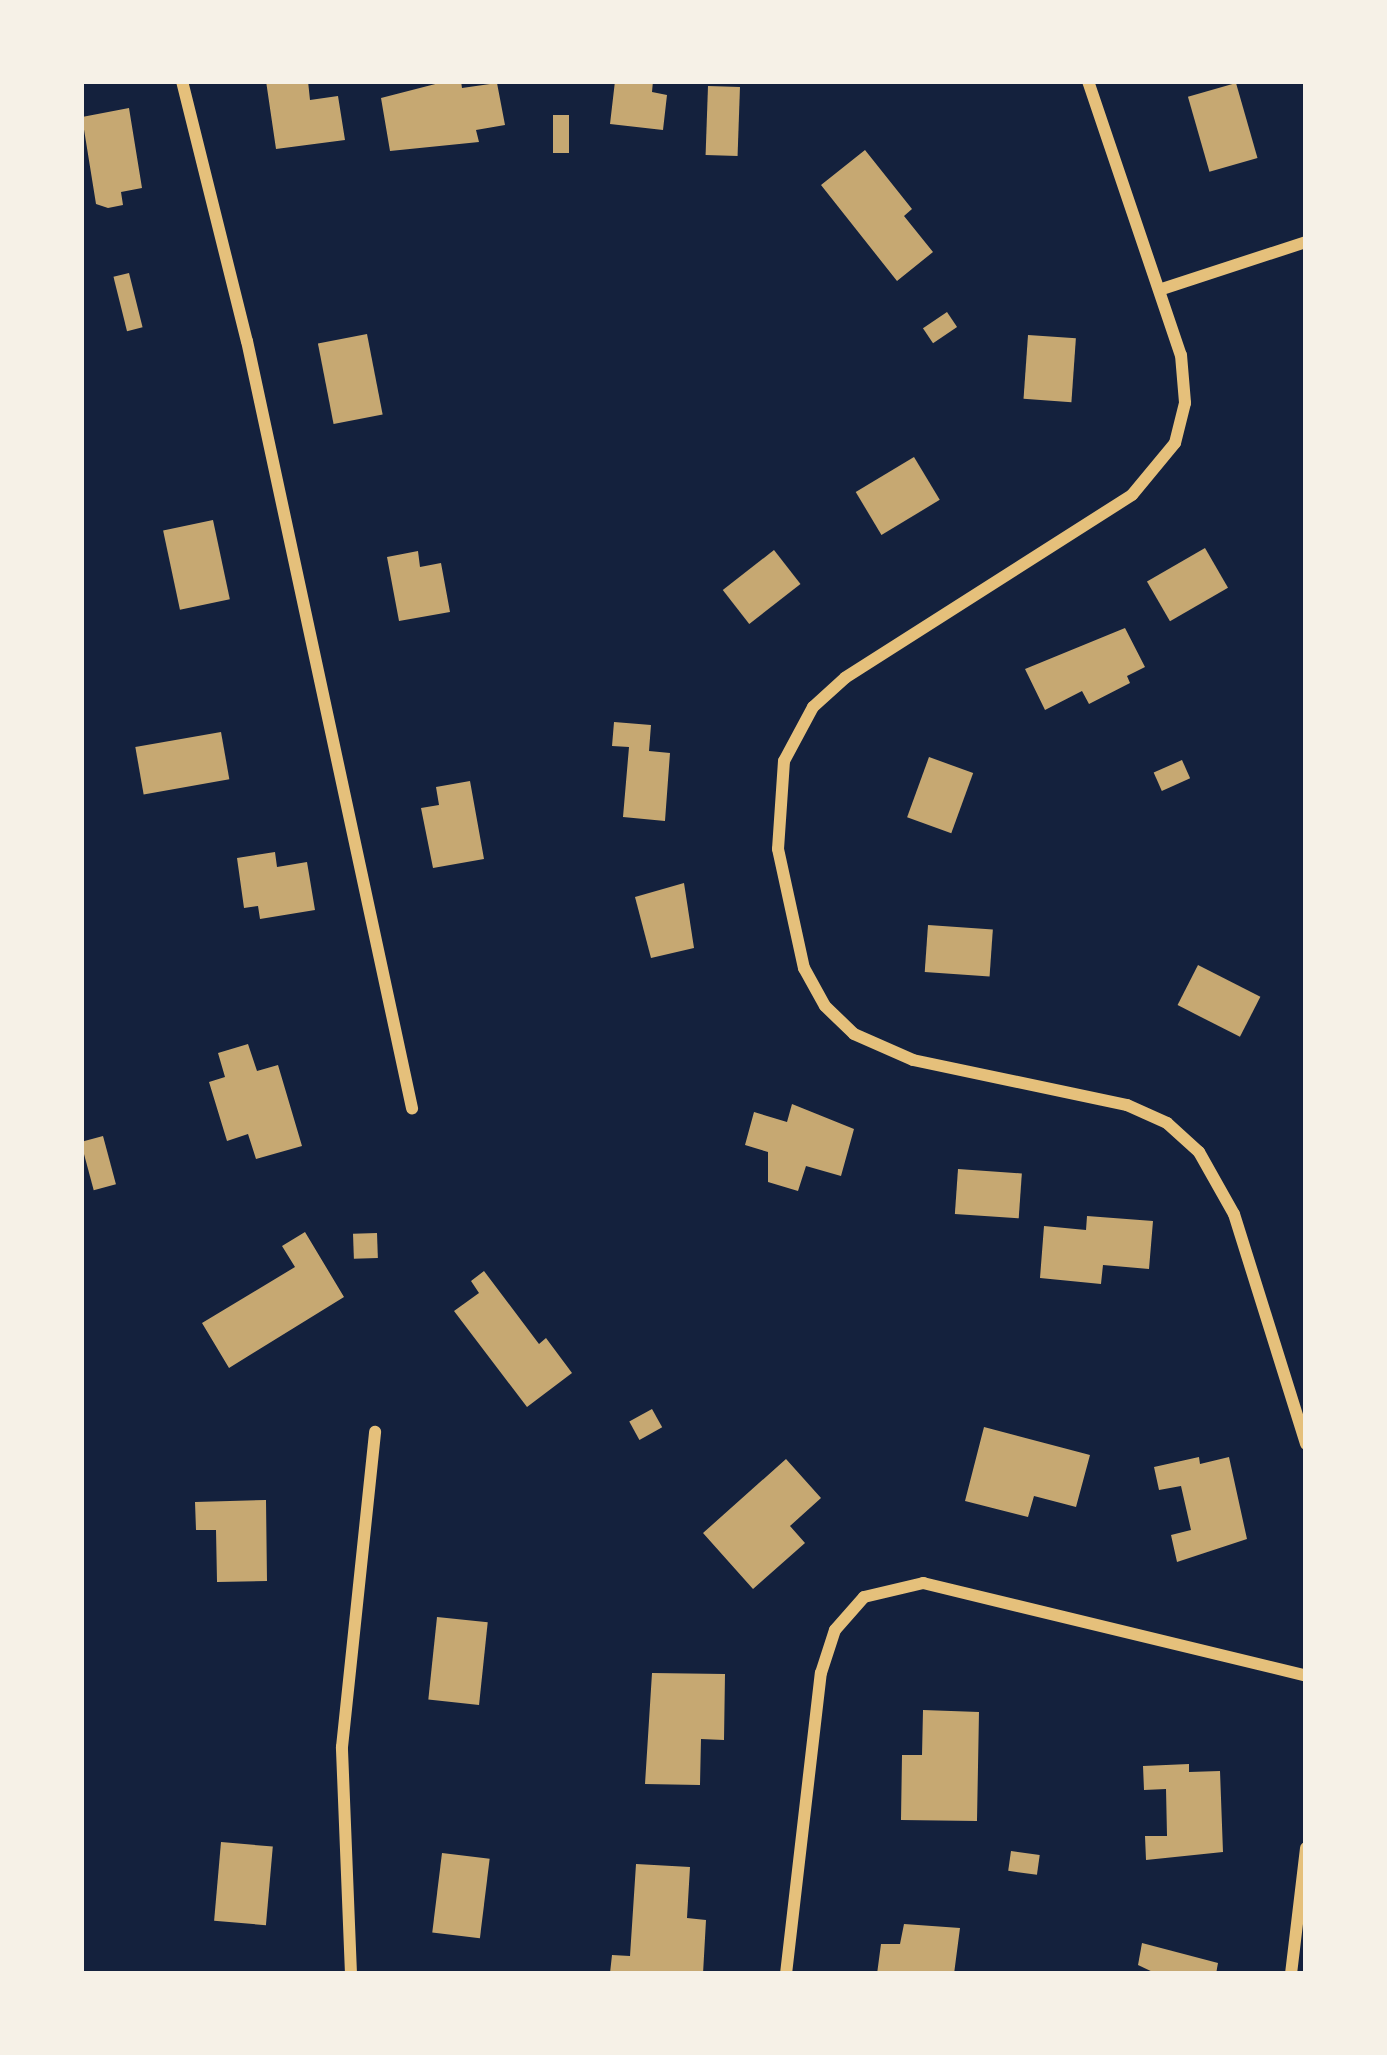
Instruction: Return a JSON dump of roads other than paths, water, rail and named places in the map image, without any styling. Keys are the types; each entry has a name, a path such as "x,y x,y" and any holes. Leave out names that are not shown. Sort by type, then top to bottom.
{"street":[{"path":"182,81 247,341 412,1108"},
{"path":"1088,81 1162,289 1185,381 1183,424 1164,464 1132,495 829,691 800,723 784,761 778,849 804,968 825,1006 854,1034 913,1060 1127,1105 1167,1123 1199,1151 1234,1214 1306,1444"},
{"path":"1162,289 1306,242"},
{"path":"351,1974 342,1748 375,1432"},
{"path":"786,1974 821,1672 835,1630 864,1597 902,1583 945,1587 1306,1676"},
{"path":"1291,1974 1306,1848"}]}
